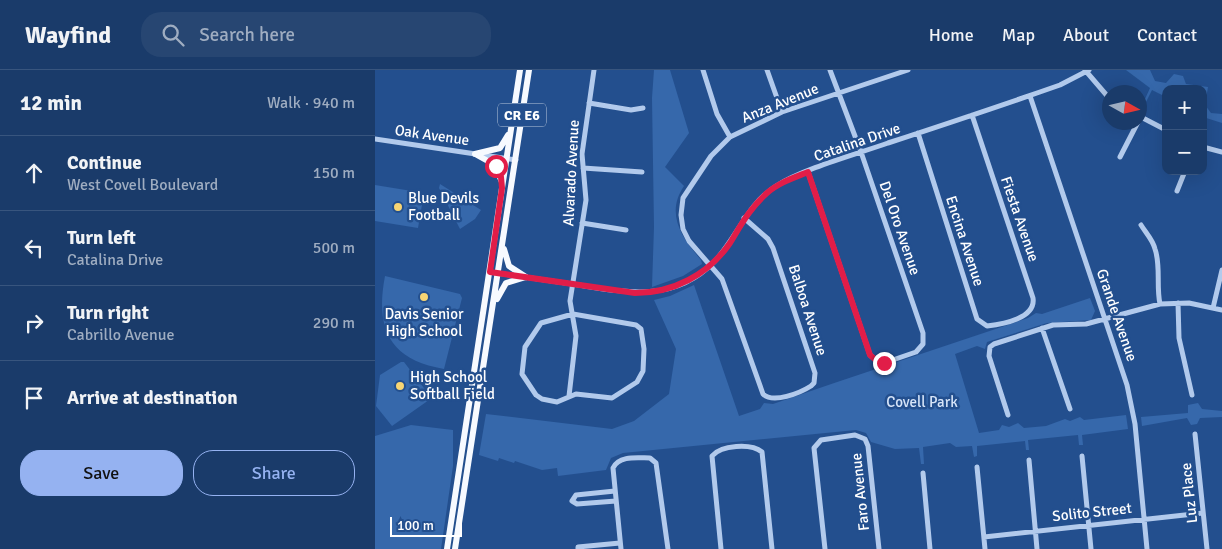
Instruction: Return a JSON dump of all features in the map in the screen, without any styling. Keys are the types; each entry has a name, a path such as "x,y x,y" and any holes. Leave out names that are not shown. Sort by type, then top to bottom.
{"main road":[{"name":"CR E6","path":"447,549 520,70"},
{"name":"CR E6","path":"455,549 529,70"},
{"path":"475,154 499,148 505,142 512,125"},
{"path":"475,154 495,165 501,177 502,188"},
{"path":"503,238 504,252 508,265 526,277"},
{"path":"492,312 505,284 526,277"}],"street":[{"name":"Alvarado Avenue","path":"569,396 576,348 575,324 570,301 586,194 582,154 594,70"},
{"path":"703,70 717,114 730,137"},
{"path":"767,70 782,112"},
{"name":"Del Oro Avenue","path":"808,172 870,355 878,362 884,363 921,349 924,338 861,152 830,70"},
{"name":"Anza Avenue","path":"778,400 767,398 763,394 725,284 711,264 689,241 683,229 681,215 683,198 711,156 730,137 782,112 908,70"},
{"path":"1087,71 1102,89"},
{"name":"Catalina Drive","path":"490,272 623,292 646,293 684,283 711,264 727,246 743,218 775,186 861,152 1069,82 1087,71"},
{"name":"Grande Avenue","path":"1030,96 1132,404 1147,549"},
{"path":"589,103 631,110 643,108"},
{"name":"Fiesta Avenue","path":"972,115 1033,298 1034,307 1031,312 1013,320"},
{"path":"1147,122 1162,128"},
{"path":"1120,157 1134,130"},
{"name":"Encina Avenue","path":"918,133 977,319 987,326 1013,320"},
{"name":"Oak Avenue","path":"375,139 515,160"},
{"path":"1207,149 1222,152"},
{"path":"583,168 643,172"},
{"path":"1177,191 1183,175"},
{"name":"Balboa Avenue","path":"743,218 768,239 773,248 815,373 814,383 811,386 778,400"},
{"path":"582,223 626,230"},
{"path":"1141,225 1155,248 1158,263 1157,288 1160,304"},
{"path":"1213,308 1222,270"},
{"path":"1178,303 1179,338 1192,395"},
{"path":"1008,415 989,356 989,350 994,344 1042,328 1086,324 1160,304 1178,303 1222,310"},
{"path":"573,314 637,325 643,339 644,364 641,377 637,382 615,398 576,394 569,396 557,402 539,398 524,378 521,370 525,346 537,327 546,321 573,314"},
{"path":"1042,328 1070,409"},
{"name":"Luz Place","path":"1195,434 1207,549"},
{"name":"Faro Avenue","path":"825,549 814,448 821,440 827,438 860,436 865,439 868,446 879,549"},
{"path":"721,549 712,456 716,452 752,446 762,452 772,549"},
{"path":"1082,456 1091,549"},
{"path":"578,549 578,546 620,546 613,468 615,462 622,459 651,458 656,463 668,549"},
{"path":"1029,460 1037,549"},
{"path":"977,468 985,549"},
{"path":"923,473 931,549"},
{"path":"615,492 576,495 572,501 577,504 616,501"},
{"name":"Solito Street","path":"984,537 1203,513"}],"green space":[{"path":"654,70 670,70 689,133 665,167 684,186 678,196 676,206 678,225 702,264 683,276 652,287 654,227 652,98"},
{"path":"1126,70 1150,70 1155,81 1166,83 1174,74 1183,76 1186,84 1193,85 1162,85 1162,95 1152,90 1147,100 1150,88"},
{"path":"1207,108 1211,113 1222,114 1222,123 1207,118"},
{"path":"440,184 481,210 475,219 460,229 439,188"},
{"name":"Blue Devils Football","path":"375,185 424,193 418,228 375,221"},
{"path":"385,276 460,294 462,298 444,369 425,365 410,358 390,339 382,311"},
{"name":"Covell Park","path":"694,285 739,416 760,409 764,403 773,404 1028,318 1036,313 1042,314 1090,298 1095,311 1091,320 1047,323 987,342 985,349 977,346 955,354 979,433 999,430 1002,425 1009,427 1018,423 1024,428 1046,426 1065,419 1070,421 1080,417 1084,420 1126,415 1128,429 1082,435 1083,445 1079,445 1078,435 1028,440 1029,450 1026,450 1025,441 977,446 977,456 974,457 972,446 956,447 950,443 923,447 924,464 921,464 919,448 895,449 871,442 866,433 856,430 623,453 611,458 606,470 558,476 557,468 542,470 515,461 514,463 499,458 498,461 479,455 486,414 612,429 634,421 669,394 676,349 654,300 670,296"},
{"name":"High School Softball Field","path":"404,362 430,396 429,400 392,426 376,406 380,375"},
{"path":"1198,403 1202,409 1222,411 1222,417 1200,418 1197,424 1191,425 1187,418 1142,426 1141,417 1188,413 1188,405"},
{"path":"411,425 453,430 453,466 441,549 375,549 375,436"}],"place":[{"name":"Blue Devils Football","path":"398,207"},
{"name":"Davis Senior High School","path":"424,297"},
{"name":"High School Softball Field","path":"400,386"}],"route":[{"path":"496,166 501,177 502,188 490,272 635,293 657,292 674,287 705,270 721,255 743,218 766,194 775,186 808,172 870,355 878,362 884,363"}]}
